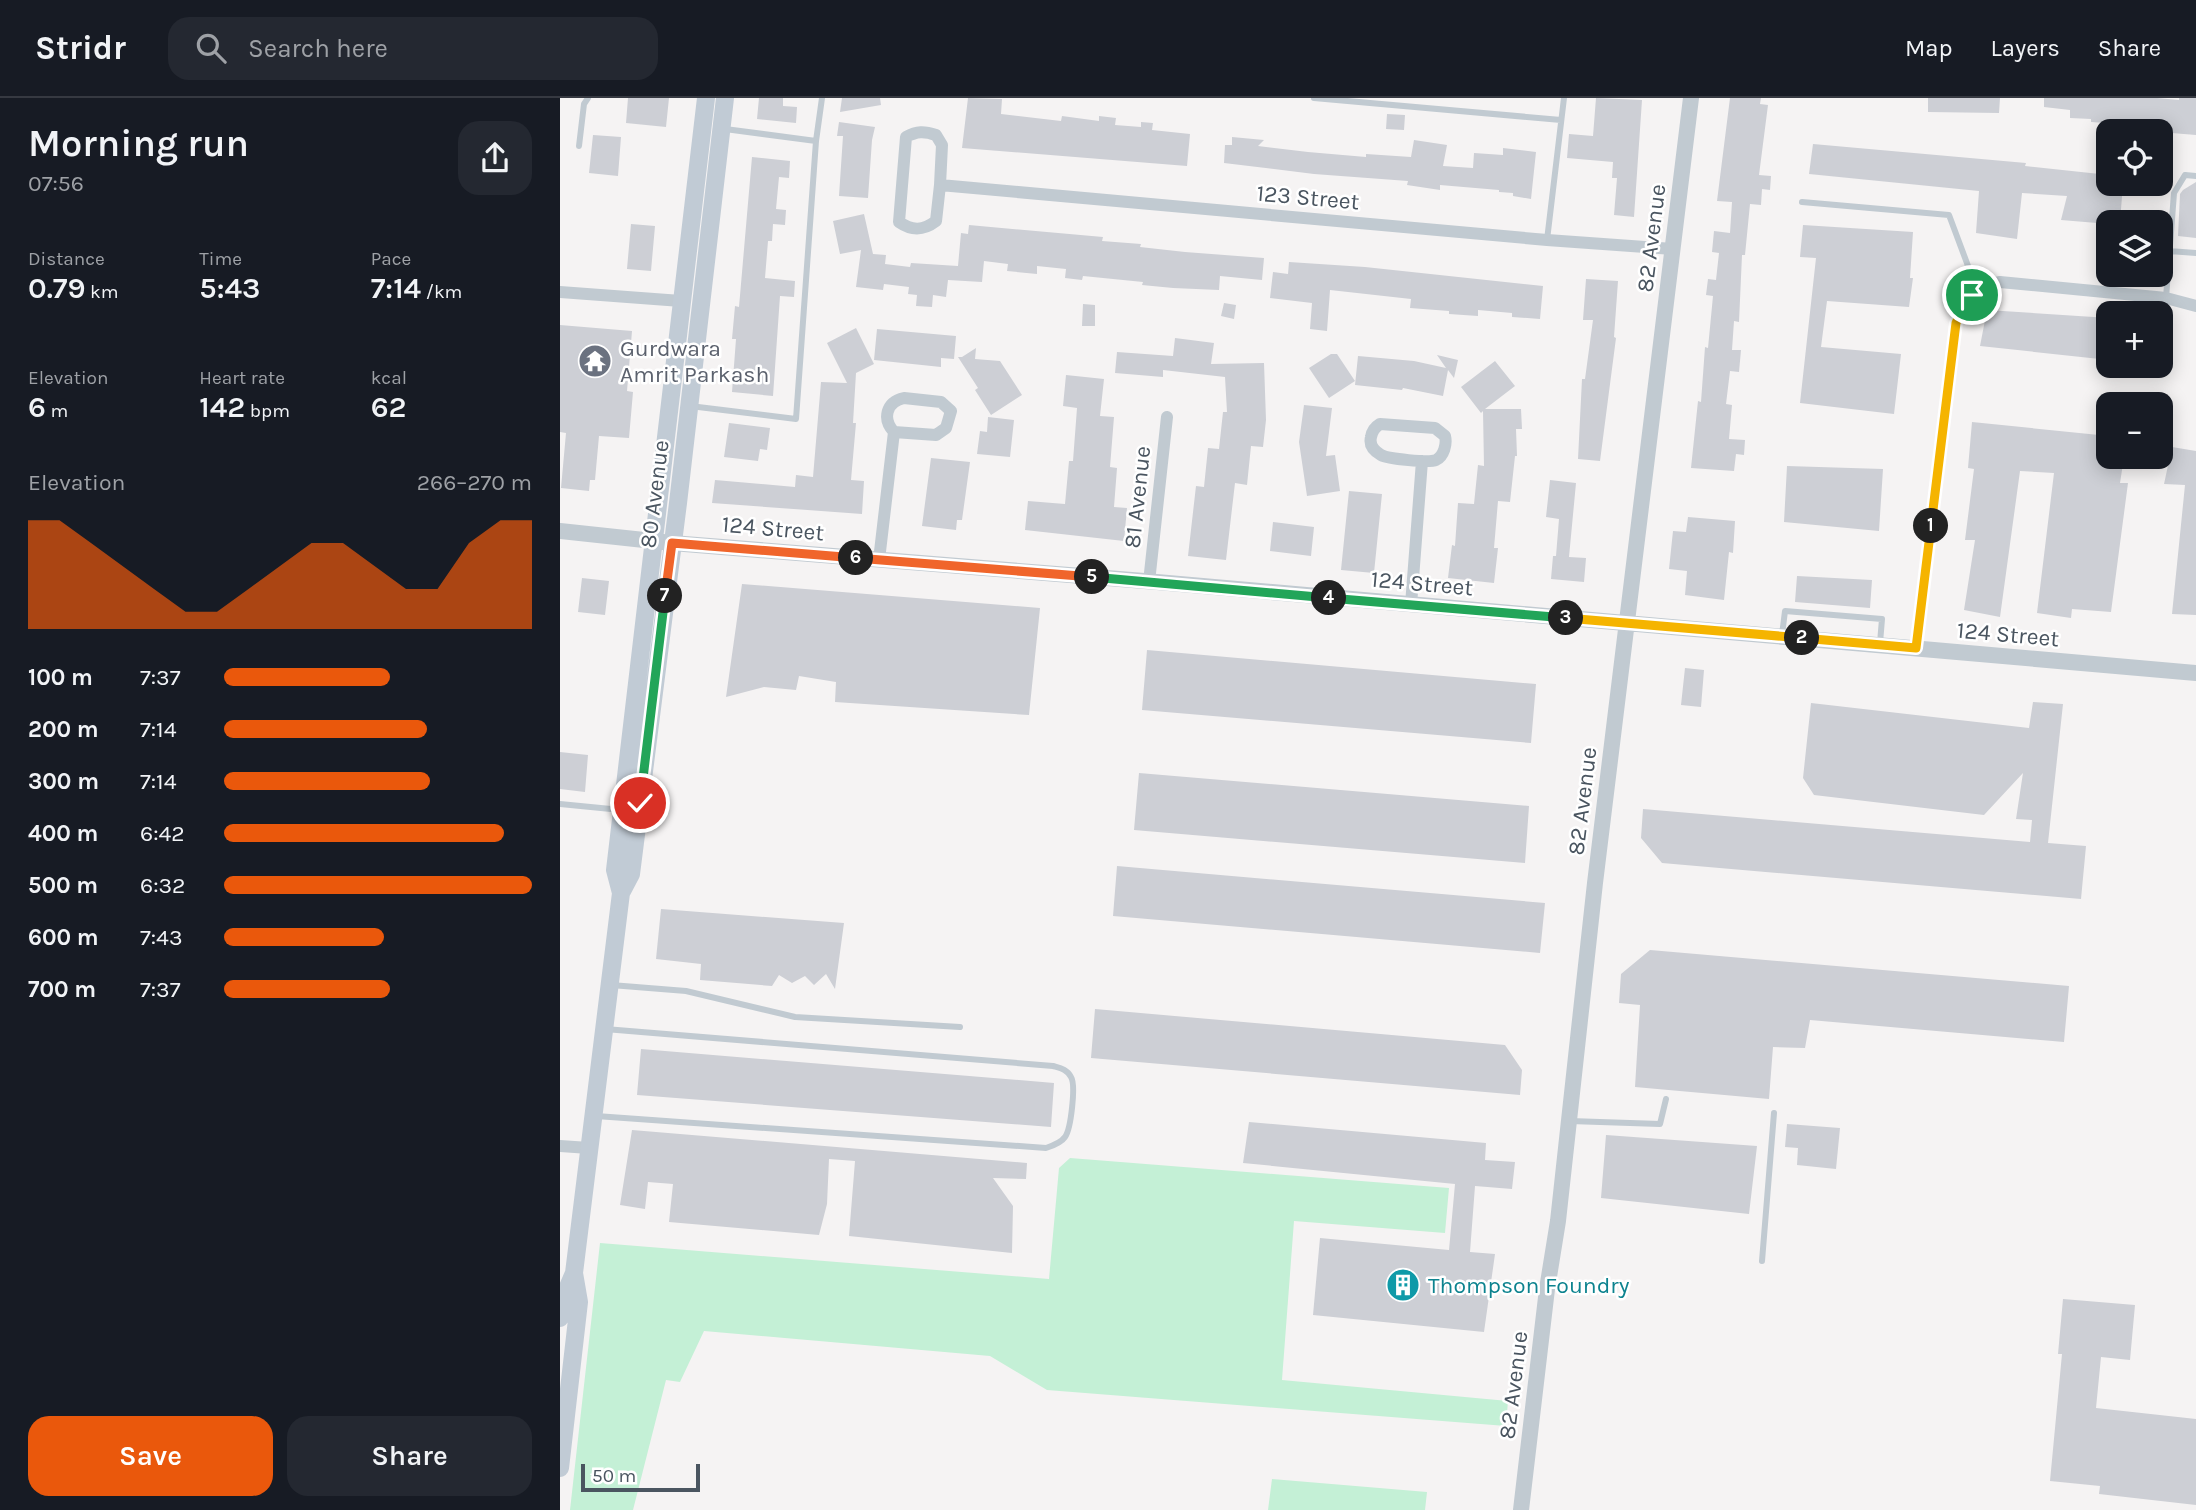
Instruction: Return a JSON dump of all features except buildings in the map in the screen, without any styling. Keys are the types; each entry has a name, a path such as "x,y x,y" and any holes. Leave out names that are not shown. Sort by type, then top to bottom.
{"main road":[{"name":"80 Avenue","path":"621,893 615,870 706,98"},
{"path":"717,98 715,116 721,129"},
{"name":"80 Avenue","path":"560,1468 579,1303 575,1273 592,1115 621,893 631,874 690,406 725,98"},
{"path":"681,301 690,320 688,353 694,370"},
{"name":"80 Avenue","path":"560,1318 562,1301 575,1273"}],"street":[{"name":"82 Avenue","path":"1521,1510 1547,1289 1558,1222 1626,623 1691,98"},
{"path":"925,131 936,135 942,145 940,185 936,221 926,229 908,229 899,222 906,137 925,131"},
{"name":"123 Street","path":"940,185 1673,249"},
{"path":"1916,648 1956,323 1963,307 1975,292 1984,285 2000,282 2166,298 2196,306"},
{"path":"560,292 681,301"},
{"path":"879,560 894,432 887,419 889,406 897,399 934,400 941,402 951,411 946,428 936,435 894,432"},
{"name":"81 Avenue","path":"1149,582 1167,417"},
{"path":"1380,424 1388,424 1442,431 1446,441 1439,457 1422,461 1380,455 1372,447 1373,430 1380,424"},
{"path":"1411,605 1422,461"},
{"name":"124 Street","path":"560,531 672,543 2196,673"},
{"path":"560,1146 589,1148"}],"lane":[{"path":"579,146 587,98"},
{"path":"690,406 796,419 822,98"},
{"path":"1314,98 1561,120"},
{"path":"1547,240 1564,98"},
{"path":"721,129 817,141"},
{"path":"2173,210 2174,193 2185,175 2196,176"},
{"path":"1802,202 1949,215 1975,292"},
{"path":"2173,251 2196,253"},
{"path":"2166,298 2167,287"},
{"path":"1782,636 1785,611 1882,619 1880,645"},
{"path":"560,804 622,810"},
{"path":"609,985 686,991 795,1017 960,1027"},
{"path":"592,1115 1028,1148 1055,1145 1065,1138 1069,1129 1073,1080 1062,1068 603,1029"},
{"path":"1568,1121 1660,1124 1666,1099"},
{"path":"1762,1261 1773,1113"}],"green space":[{"path":"1070,1158 1449,1188 1445,1233 1294,1221 1282,1380 1508,1401 1506,1426 1047,1390 990,1356 704,1331 680,1382 666,1380 633,1510 570,1510 600,1243 1049,1279 1059,1168"},
{"path":"1272,1479 1427,1492 1425,1510 1268,1510"}],"place":[{"name":"Gurdwara Amrit Parkash","path":"595,361"},
{"name":"Thompson Foundry","path":"1403,1285"}],"route":[{"path":"640,803 672,543 1916,648 1956,323 1972,295"}]}
